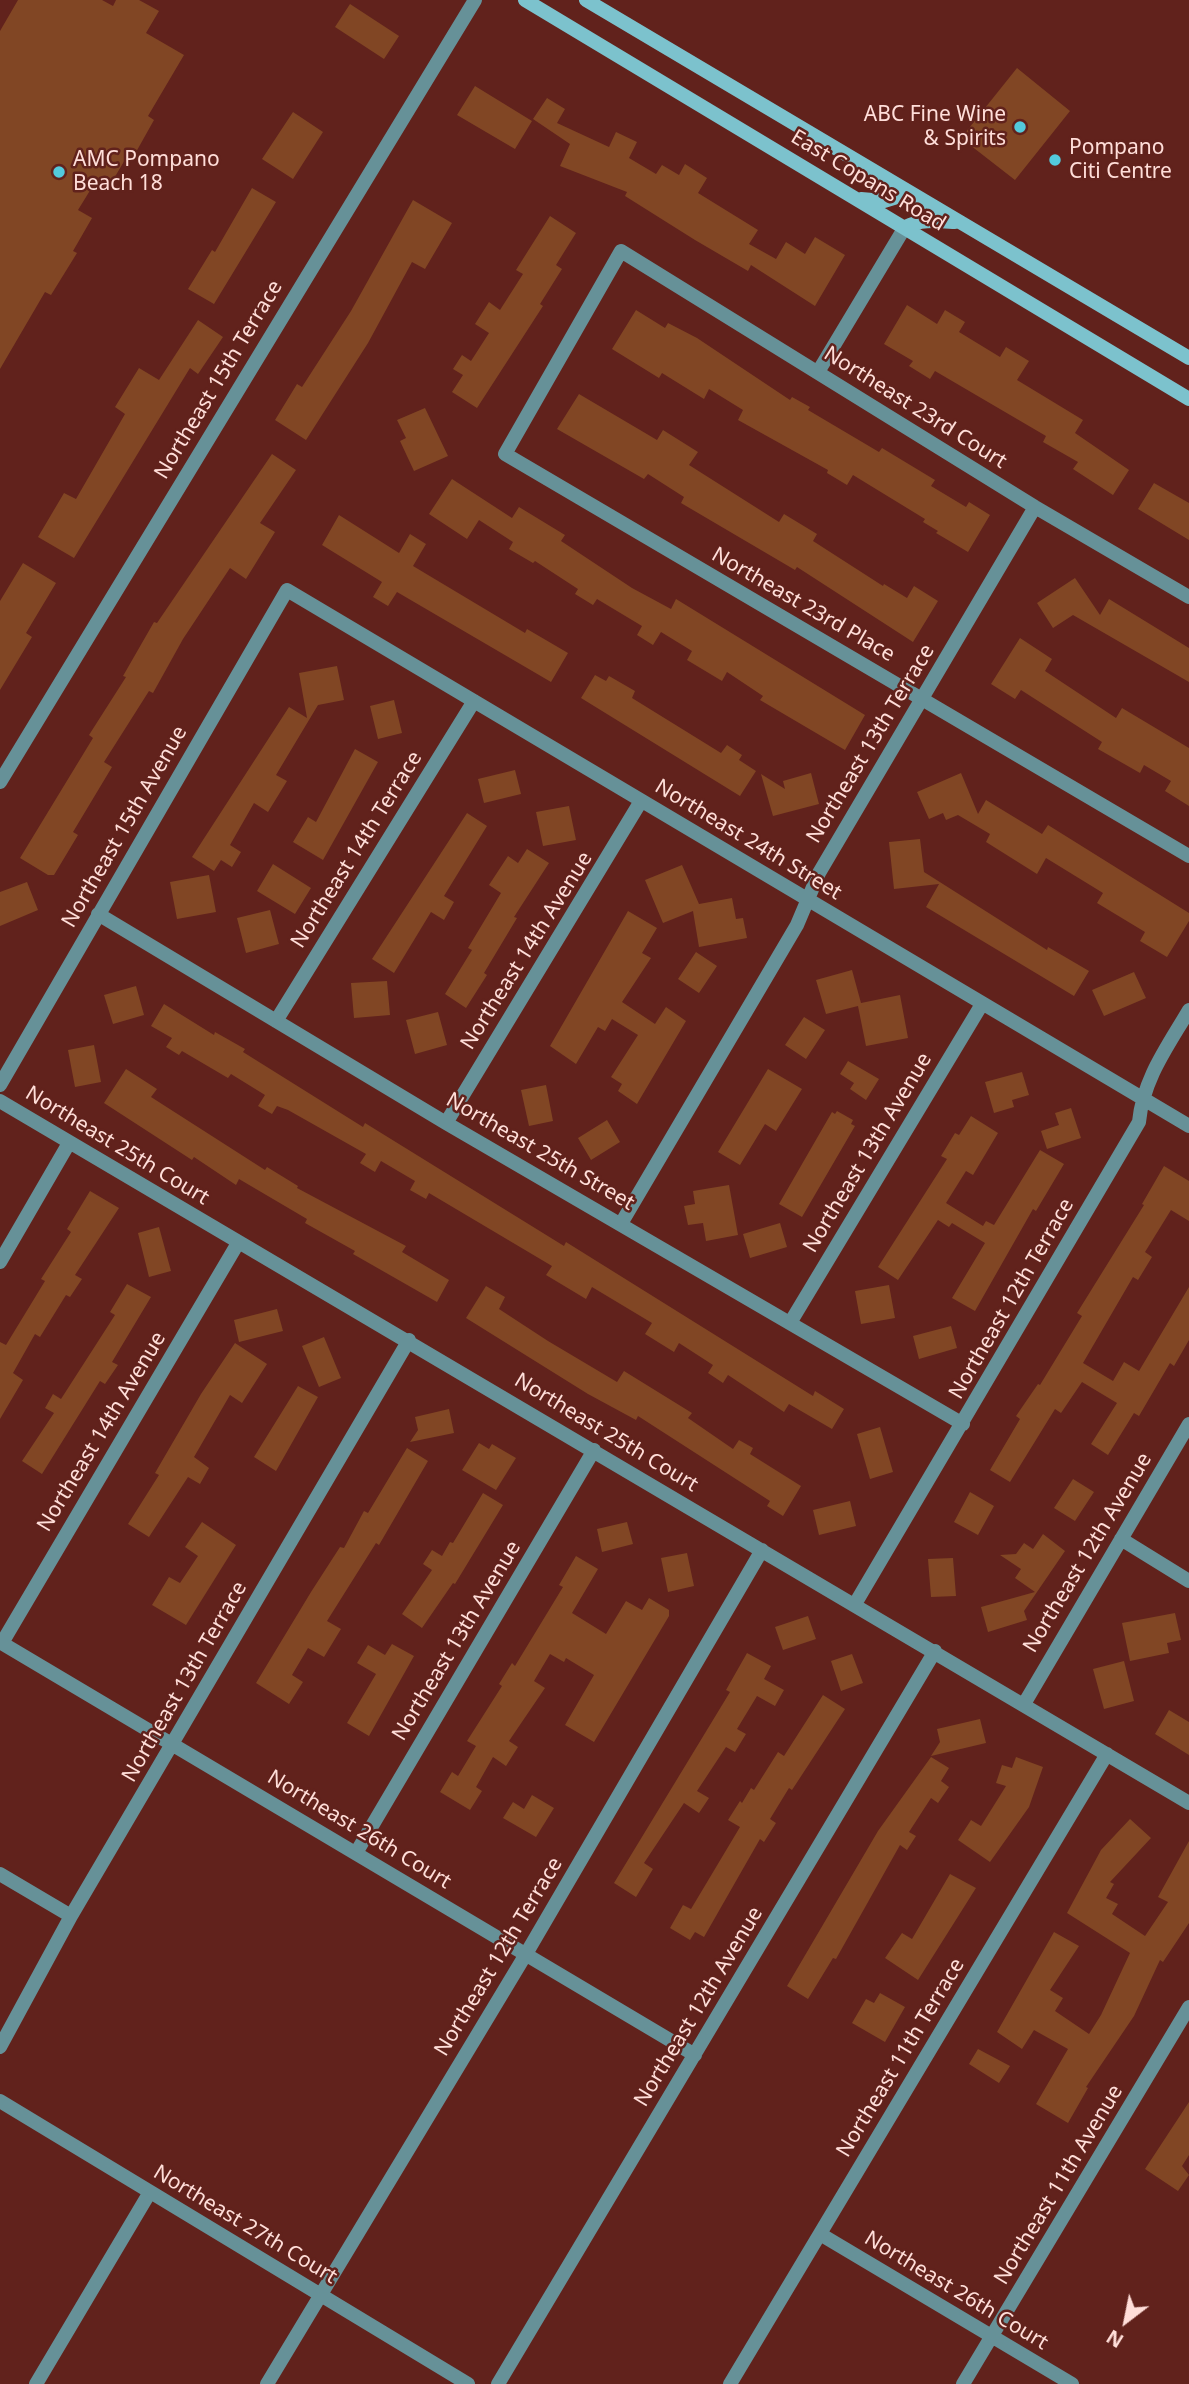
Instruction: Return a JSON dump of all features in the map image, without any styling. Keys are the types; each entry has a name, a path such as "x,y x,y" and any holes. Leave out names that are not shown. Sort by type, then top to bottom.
{"main road":[{"name":"East Copans Road","path":"525,0 1189,399"},
{"name":"East Copans Road","path":"586,0 1189,358"},
{"path":"856,198 884,201 910,193"},
{"path":"905,227 915,222 932,220 960,223"}],"street":[{"name":"Northeast 15th Terrace","path":"0,782 475,0"},
{"path":"818,372 905,227"},
{"name":"Northeast 23rd Court","path":"505,454 621,251 1035,507 1189,597"},
{"name":"Northeast 23rd Place","path":"505,454 1189,856"},
{"name":"Northeast 13th Terrace","path":"622,1222 809,901 819,873 1035,507"},
{"name":"Northeast 24th Street","path":"287,590 1189,1126"},
{"name":"Northeast 15th Avenue","path":"0,1085 287,590"},
{"name":"Northeast 14th Terrace","path":"276,1021 474,701"},
{"name":"Northeast 14th Avenue","path":"446,1123 641,801"},
{"name":"Northeast 25th Street","path":"98,914 446,1123 622,1222 963,1424"},
{"name":"Northeast 13th Avenue","path":"790,1323 982,1003"},
{"name":"Northeast 12th Terrace","path":"855,1604 1139,1122 1142,1098 1149,1079 1189,1010"},
{"name":"Northeast 25th Court","path":"0,1101 238,1243 410,1340 1189,1803"},
{"path":"0,1262 69,1143"},
{"name":"Northeast 14th Avenue","path":"1,1643 238,1243"},
{"name":"Northeast 13th Terrace","path":"0,2047 71,1916 410,1340"},
{"name":"Northeast 12th Avenue","path":"1024,1704 1189,1424"},
{"name":"Northeast 13th Avenue","path":"356,1853 594,1450"},
{"path":"1121,1539 1189,1581"},
{"name":"Northeast 12th Terrace","path":"267,2384 526,1954 762,1550"},
{"name":"Northeast 26th Court","path":"1,1643 695,2055"},
{"name":"Northeast 12th Avenue","path":"498,2384 935,1651"},
{"name":"Northeast 11th Terrace","path":"730,2384 1107,1754"},
{"path":"0,1874 71,1916"},
{"name":"Northeast 11th Avenue","path":"963,2384 1189,2007"},
{"name":"Northeast 27th Court","path":"0,2101 468,2384"},
{"path":"36,2384 150,2192"},
{"name":"Northeast 26th Court","path":"820,2234 1072,2384"}],"building":[{"name":"AMC Pompano Beach 18","path":"18,0 102,0 113,6 116,0 139,0 159,11 146,33 184,55 148,116 154,120 131,161 126,158 106,192 94,184 78,210 92,218 73,251 77,253 51,295 45,292 0,369 0,31"},
{"path":"350,4 399,36 384,59 335,27"},
{"path":"1017,68 1070,111 1015,180 961,138"},
{"path":"475,86 532,121 515,149 457,115"},
{"path":"547,98 565,109 557,123 609,147 616,132 637,142 629,158 656,174 662,165 679,175 685,164 707,178 698,193 758,230 749,244 776,259 786,242 805,254 815,237 845,255 815,306 751,265 748,271 695,240 625,196 627,192 560,166 570,144 533,119"},
{"path":"293,112 323,132 293,179 262,159"},
{"path":"252,188 276,202 214,304 188,289 212,250 215,252"},
{"path":"413,200 452,223 425,269 412,262 368,343 306,440 275,420 297,384 302,387 351,311"},
{"path":"550,216 576,233 556,265 562,269 540,304 543,306 477,408 452,392 463,375 453,369 462,355 471,361 489,333 475,324 489,302 500,310 523,274 516,270"},
{"path":"907,305 937,324 945,310 965,322 959,332 1000,357 1006,347 1029,361 1017,380 1083,420 1075,433 1129,470 1113,495 1073,469 1078,462 1043,442 1046,436 935,371 930,379 909,366 913,361 884,344"},
{"path":"636,310 665,328 668,323 697,338 790,400 792,397 810,407 808,410 879,452 882,448 935,480 931,486 966,507 969,502 990,515 968,552 936,533 938,531 923,522 925,519 853,475 847,485 827,473 828,470 738,420 743,410 709,389 704,399 662,373 659,378 612,349"},
{"path":"198,320 223,337 198,374 190,368 74,558 38,537 64,493 76,499 125,414 115,407 139,368 159,380"},
{"path":"579,394 657,440 663,430 698,452 689,465 779,522 784,514 817,534 813,541 883,586 884,584 907,598 914,586 938,601 913,642 797,567 795,570 681,503 684,497 648,474 644,479 557,429"},
{"path":"425,408 448,456 414,471 400,441 406,438 397,420"},
{"path":"272,454 296,470 260,523 275,532 246,579 230,568 183,639 153,693 149,691 104,762 112,767 73,832 78,835 54,875 48,875 20,858 93,738 89,735 126,677 123,676 154,622 157,623"},
{"path":"452,479 512,518 519,507 565,535 561,541 632,588 671,609 676,599 865,715 845,750 760,700 763,696 727,672 722,681 687,660 692,651 661,632 653,645 637,635 642,626 597,599 593,605 575,594 578,589 535,561 533,563 509,549 513,542 479,520 467,539 429,514"},
{"path":"1154,483 1189,503 1189,540 1138,509"},
{"path":"339,515 399,553 410,534 426,544 413,566 525,633 527,629 568,653 551,682 397,592 388,606 373,597 382,582 322,545"},
{"path":"23,563 56,583 26,633 32,637 0,690 0,601"},
{"path":"1075,578 1100,615 1109,599 1189,648 1189,682 1073,615 1053,628 1037,603"},
{"path":"1020,638 1052,659 1045,671 1116,718 1122,708 1189,748 1189,806 1165,791 1171,781 1144,765 1140,773 1098,749 1102,742 1021,690 1015,699 991,684"},
{"path":"337,666 344,700 318,705 276,775 287,781 268,812 254,803 230,845 241,852 232,867 221,860 214,871 192,857 289,707 307,718 299,673"},
{"path":"595,675 606,681 609,676 635,691 632,698 721,753 727,745 742,755 739,760 756,771 740,796 581,698"},
{"path":"394,700 402,733 378,739 370,706"},
{"path":"355,749 378,762 323,860 293,842 308,817 316,822"},
{"path":"515,770 521,794 484,803 478,779"},
{"path":"811,773 819,804 773,816 761,774 785,789 783,781"},
{"path":"961,773 978,814 986,800 1042,834 1048,825 1189,913 1189,921 1167,957 1140,941 1145,932 1097,903 1103,893 1046,858 1037,874 986,842 990,834 958,815 946,820 943,813 929,819 917,792"},
{"path":"569,806 576,840 543,846 536,812"},
{"path":"467,813 487,826 444,896 454,902 444,920 431,912 394,973 372,959"},
{"path":"920,839 924,872 1047,950 1048,947 1089,971 1074,996 926,907 939,884 894,889 889,842"},
{"path":"527,849 549,863 514,917 517,918 484,973 487,975 466,1008 445,994 472,950 468,948 501,893 489,885 508,856 518,863"},
{"path":"273,864 311,888 295,914 257,891"},
{"path":"682,865 699,904 732,898 736,919 743,918 747,938 699,947 693,911 663,923 645,880"},
{"path":"209,875 216,912 177,919 170,882"},
{"path":"27,882 38,910 0,926 0,892"},
{"path":"270,910 279,944 246,953 237,918"},
{"path":"628,911 657,928 642,953 651,958 622,1002 655,1024 666,1007 686,1021 637,1104 618,1091 622,1084 611,1077 638,1035 612,1019 605,1031 598,1027 576,1064 550,1046"},
{"path":"696,952 717,966 699,993 678,979"},
{"path":"852,970 861,1003 900,995 908,1038 866,1046 858,1006 826,1014 816,980"},
{"path":"1134,972 1146,998 1104,1016 1092,990"},
{"path":"387,981 390,1015 354,1018 351,983"},
{"path":"136,986 144,1015 113,1024 104,995"},
{"path":"164,1004 214,1035 215,1032 245,1049 243,1052 363,1127 365,1123 564,1246 566,1242 813,1396 815,1391 844,1409 832,1429 789,1404 784,1412 728,1375 723,1383 708,1373 713,1365 679,1343 674,1352 645,1334 652,1323 592,1287 586,1299 546,1275 552,1266 429,1193 426,1199 410,1190 415,1181 381,1161 375,1172 360,1163 366,1154 288,1110 277,1106 272,1114 258,1106 265,1095 231,1074 228,1078 182,1051 179,1055 166,1047 172,1038 151,1026"},
{"path":"438,1012 447,1045 415,1054 406,1020"},
{"path":"804,1017 825,1030 806,1059 785,1045"},
{"path":"94,1045 101,1082 75,1087 68,1050"},
{"path":"848,1061 879,1079 866,1100 850,1089 854,1083 840,1074"},
{"path":"126,1069 157,1089 151,1097 265,1170 267,1167 298,1186 297,1188 406,1246 402,1252 449,1280 437,1302 353,1254 355,1251 305,1223 307,1219 239,1179 236,1185 194,1157 192,1160 104,1103"},
{"path":"768,1069 802,1089 776,1131 765,1124 740,1165 718,1152"},
{"path":"1022,1072 1029,1095 1012,1100 1014,1107 994,1113 985,1082"},
{"path":"546,1085 553,1121 529,1126 521,1090"},
{"path":"1071,1108 1081,1138 1047,1149 1041,1131 1059,1125 1055,1113"},
{"path":"837,1111 853,1120 851,1124 855,1126 802,1217 779,1204 832,1112 835,1114"},
{"path":"971,1116 998,1133 973,1175 966,1171 946,1203 983,1226 986,1221 994,1225 1040,1150 1064,1164 1036,1211 1033,1209 975,1311 952,1298 985,1243 952,1223 949,1227 938,1220 898,1280 878,1267 947,1159 941,1156 955,1133 959,1135"},
{"path":"607,1120 620,1142 591,1160 578,1138"},
{"path":"1164,1166 1189,1181 1189,1221 1171,1210 1145,1252 1152,1257 1138,1280 1133,1277 1083,1363 1113,1381 1124,1362 1139,1371 1189,1287 1189,1340 1174,1366 1170,1363 1139,1416 1134,1413 1108,1455 1091,1444 1117,1403 1082,1382 1061,1413 1055,1409 1010,1482 990,1470 1020,1419 1016,1416 1038,1384 1040,1385 1082,1316 1077,1313 1144,1205 1142,1204"},
{"path":"729,1185 738,1235 706,1241 703,1223 688,1225 684,1206 695,1204 693,1191"},
{"path":"90,1191 119,1208 75,1275 82,1279 70,1297 66,1295 40,1337 35,1334 13,1373 23,1380 0,1419 0,1342 6,1345 45,1281 41,1279 71,1232 67,1229"},
{"path":"780,1223 787,1247 750,1258 743,1234"},
{"path":"159,1227 171,1271 149,1277 138,1233"},
{"path":"127,1284 151,1297 112,1362 118,1365 105,1384 100,1381 42,1474 22,1461 54,1413 45,1408 53,1394 61,1399 115,1315 110,1312"},
{"path":"889,1285 895,1318 861,1324 855,1291"},
{"path":"486,1286 505,1297 499,1309 548,1341 617,1382 624,1371 692,1413 688,1418 733,1449 739,1440 753,1448 750,1454 801,1486 783,1516 767,1506 770,1501 638,1416 636,1420 588,1394 466,1318"},
{"path":"277,1309 283,1331 239,1342 234,1320"},
{"path":"951,1326 957,1348 919,1359 913,1336"},
{"path":"324,1337 341,1378 319,1387 302,1346"},
{"path":"235,1343 267,1364 242,1403 230,1395 194,1457 209,1468 200,1484 188,1477 149,1537 128,1524 159,1475 155,1473 201,1394"},
{"path":"298,1386 318,1397 276,1471 254,1457"},
{"path":"449,1409 454,1433 410,1442 418,1430 415,1417"},
{"path":"880,1427 893,1472 870,1479 857,1434"},
{"path":"479,1443 489,1449 492,1444 516,1458 496,1490 462,1470"},
{"path":"407,1448 428,1461 379,1545 376,1543 327,1621 341,1629 324,1657 308,1648 292,1675 303,1682 289,1704 256,1683 311,1592 340,1547 344,1548 364,1511 368,1513"},
{"path":"1073,1479 1094,1492 1075,1521 1054,1508"},
{"path":"970,1492 994,1506 978,1535 954,1522"},
{"path":"483,1493 503,1505 455,1584 453,1583 422,1628 402,1614 432,1570 423,1564 432,1550 442,1556 450,1542 453,1543"},
{"path":"850,1501 856,1526 819,1535 813,1510"},
{"path":"202,1522 236,1545 186,1625 152,1605 169,1577 180,1583 198,1556 185,1547"},
{"path":"627,1522 633,1544 602,1552 597,1529"},
{"path":"1043,1534 1065,1551 1024,1611 1027,1620 988,1632 981,1607 1035,1592 1015,1578 1021,1569 1000,1555 1016,1554 1024,1543 1033,1549"},
{"path":"687,1553 694,1586 668,1592 661,1558"},
{"path":"576,1556 598,1569 572,1613 606,1634 626,1601 642,1610 649,1598 669,1610 669,1616 594,1742 565,1725 594,1675 566,1658 564,1662 550,1654 534,1681 545,1688 509,1741 518,1747 506,1766 493,1757 476,1787 482,1791 470,1810 440,1792 452,1772 458,1776 476,1746 467,1741 502,1686 499,1684 512,1663 515,1666 563,1587 559,1585"},
{"path":"953,1558 956,1596 931,1597 928,1559"},
{"path":"1175,1613 1181,1640 1167,1643 1169,1653 1130,1661 1122,1623"},
{"path":"808,1616 816,1639 783,1650 775,1627"},
{"path":"392,1644 414,1656 369,1736 347,1723 376,1674 357,1663 368,1645 385,1655"},
{"path":"747,1653 771,1666 764,1679 784,1690 775,1706 757,1696 737,1729 746,1734 735,1752 726,1747 697,1791 709,1798 699,1813 684,1803 644,1863 653,1869 636,1897 614,1883 730,1692 726,1690"},
{"path":"852,1654 863,1683 841,1691 831,1661"},
{"path":"1124,1661 1134,1701 1104,1709 1093,1669"},
{"path":"823,1695 845,1709 792,1790 789,1788 770,1819 776,1823 764,1842 760,1839 704,1937 695,1932 690,1940 670,1928 683,1905 691,1909 740,1827 728,1820 751,1788 754,1790 778,1752 784,1756"},
{"path":"1169,1710 1189,1722 1189,1755 1155,1734"},
{"path":"980,1719 986,1743 931,1756 940,1742 937,1729"},
{"path":"931,1757 949,1768 941,1781 949,1787 938,1803 931,1798 909,1832 916,1836 907,1850 900,1845 836,1959 833,1958 808,1999 787,1986 878,1831"},
{"path":"1016,1757 1043,1767 1029,1807 990,1862 958,1840 971,1820 981,1826 1006,1786 996,1783 1002,1765 1012,1768"},
{"path":"532,1795 554,1808 536,1837 503,1818 513,1802 524,1809"},
{"path":"1130,1819 1151,1838 1110,1882 1114,1884 1106,1898 1118,1904 1112,1914 1145,1936 1168,1902 1158,1897 1189,1841 1189,1923 1163,1962 1160,1960 1134,2016 1086,2087 1088,2088 1068,2123 1036,2104 1068,2049 1034,2030 1022,2049 997,2032 1054,1932 1079,1946 1050,1990 1063,1998 1055,2011 1089,2034 1101,2015 1130,1953 1067,1913 1101,1850"},
{"path":"950,1874 976,1888 918,1980 885,1958 902,1933 912,1939"},
{"path":"880,1993 905,2007 885,2042 852,2023 866,1999 874,2003"},
{"path":"978,2049 1010,2066 999,2083 969,2064"},
{"path":"1189,2102 1189,2155 1182,2166 1189,2175 1178,2191 1145,2169"}],"place":[{"name":"ABC Fine Wine & Spirits","path":"1020,127"},
{"name":"Pompano Citi Centre","path":"1055,160"},
{"name":"AMC Pompano Beach 18","path":"59,172"}]}
